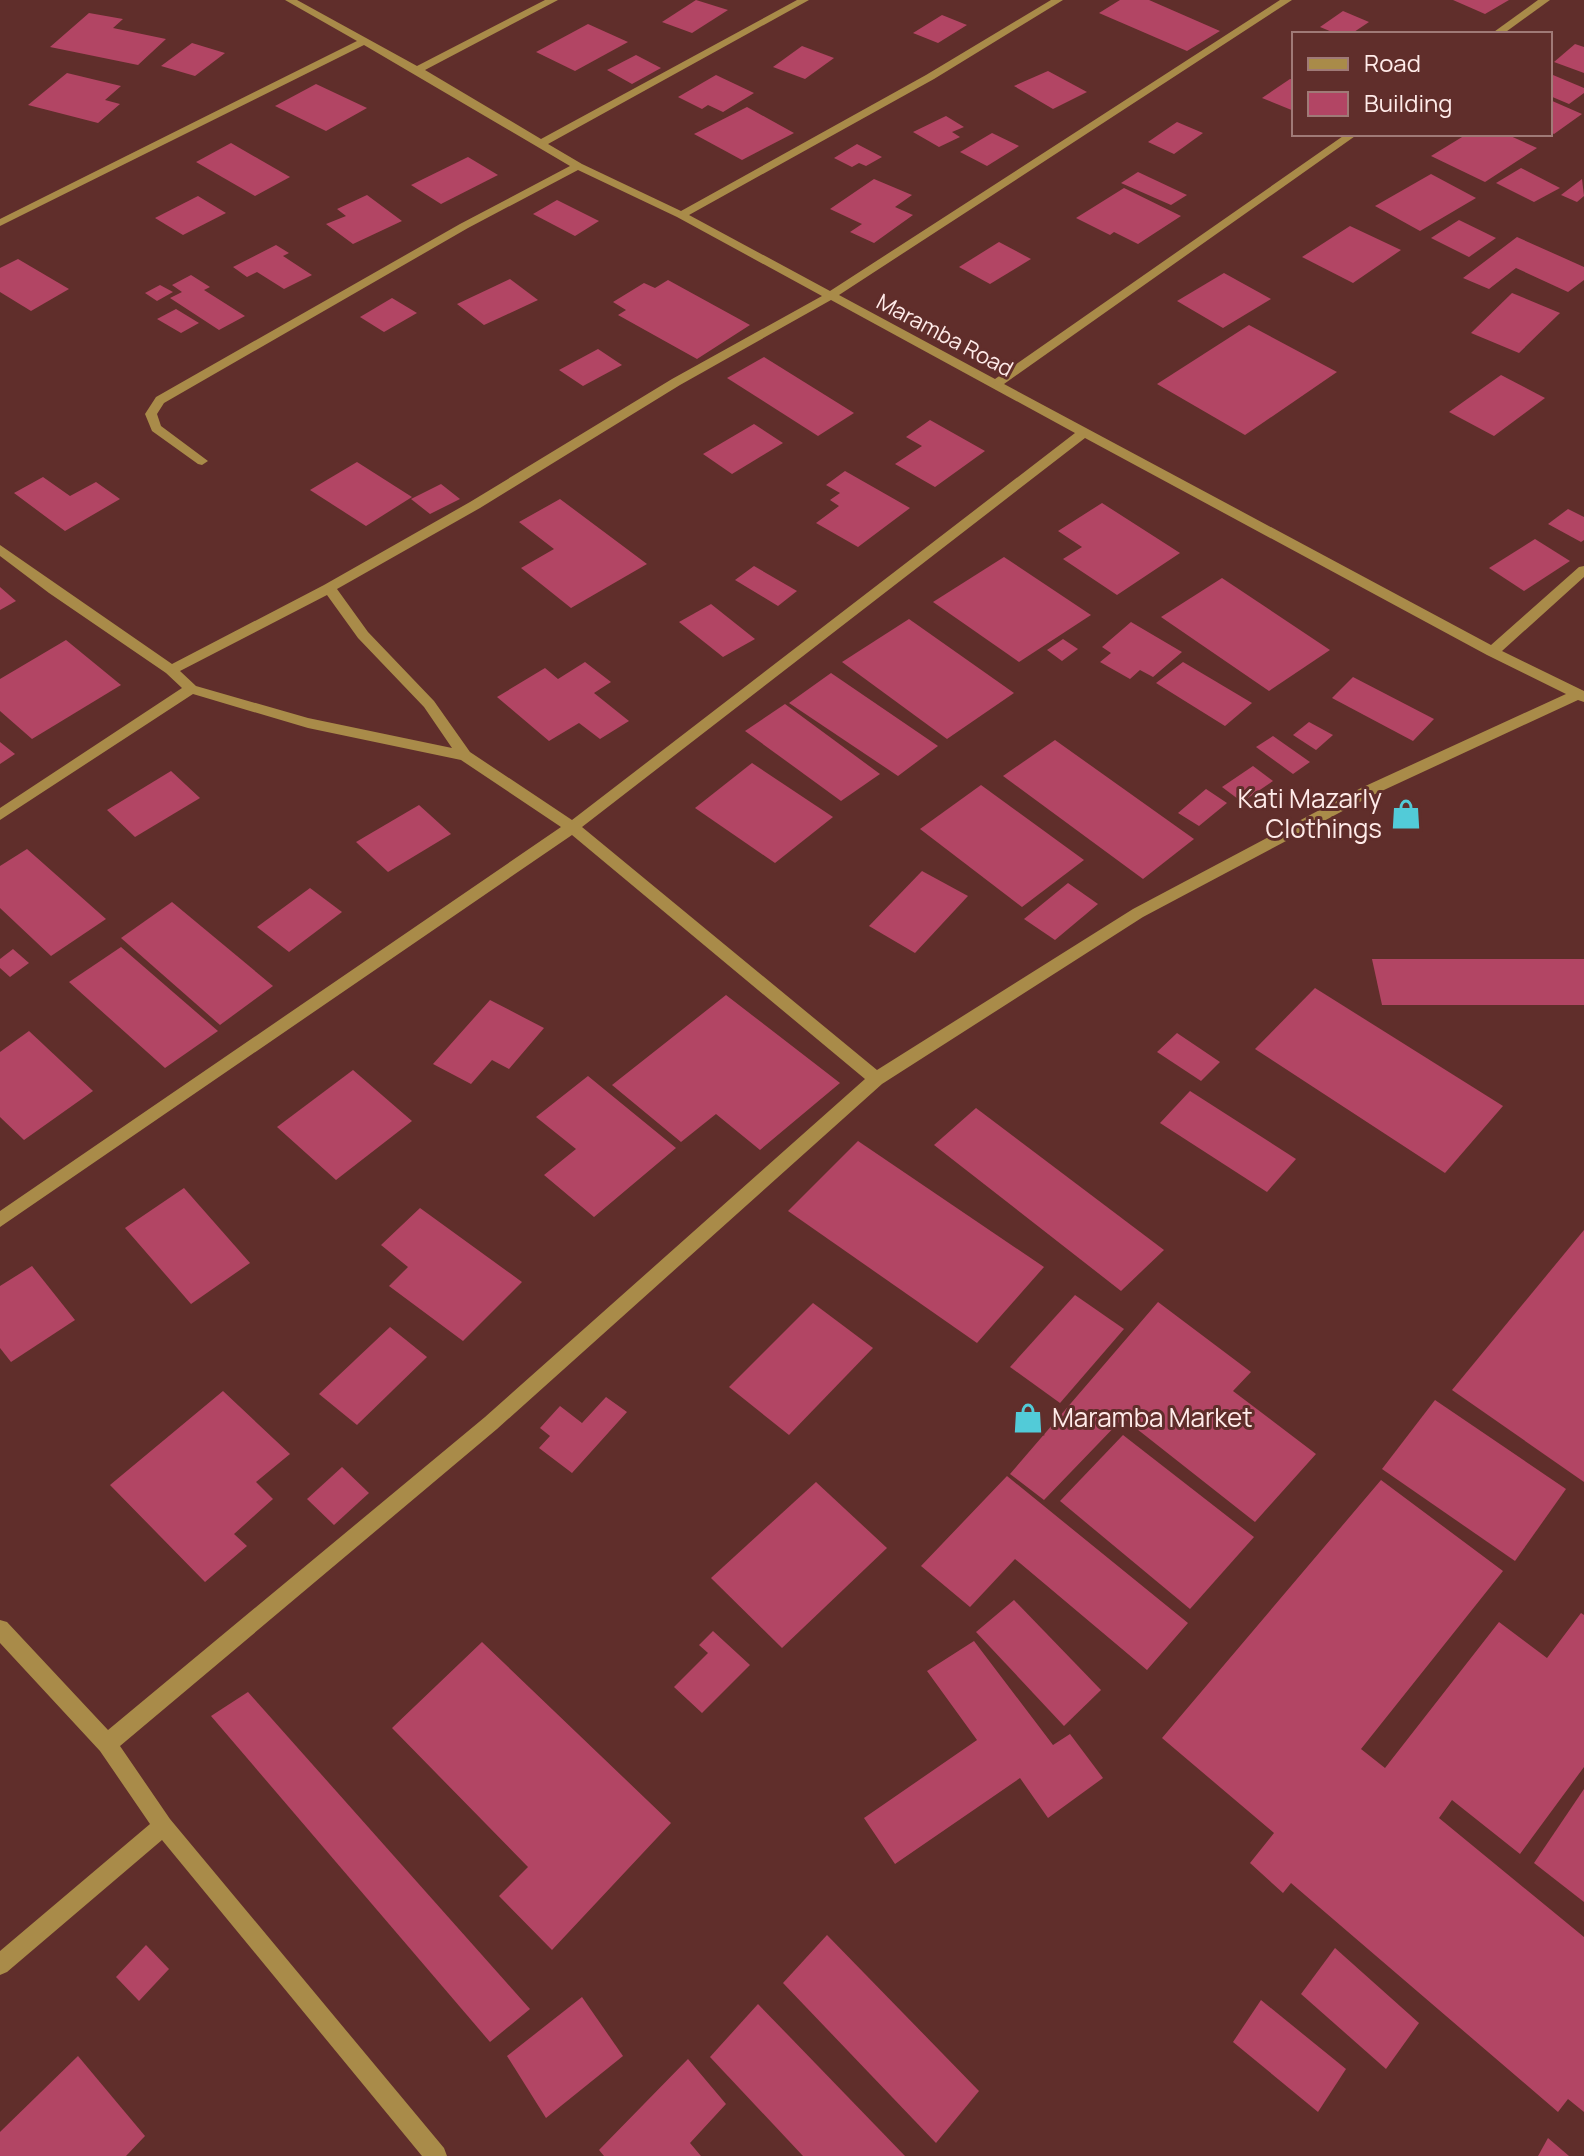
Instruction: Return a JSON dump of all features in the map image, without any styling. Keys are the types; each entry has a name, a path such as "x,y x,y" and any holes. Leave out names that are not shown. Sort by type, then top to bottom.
{"street":[{"name":"Maramba Road","path":"290,0 309,3 365,41 578,166 681,215 1492,652 1581,696"},
{"path":"417,70 553,0"},
{"path":"542,143 804,0"},
{"path":"681,215 930,77 1058,0"},
{"path":"171,670 329,588 475,505 676,382 830,296 1287,0"},
{"path":"1499,32 1545,0"},
{"path":"0,223 365,41"},
{"path":"995,385 1350,136"},
{"path":"202,461 156,428 151,414 160,400 464,226 578,166"},
{"path":"0,1220 572,827 1084,432"},
{"path":"0,549 171,670 191,689 308,723 465,756 572,827 876,1079"},
{"path":"1492,652 1584,570"},
{"path":"329,588 363,635 429,704 465,756"},
{"path":"0,815 191,689"},
{"path":"107,1744 491,1423 876,1079 1138,913 1366,792 1581,696"},
{"path":"0,1629 107,1744 163,1826 436,2156"},
{"path":"0,1965 163,1826"}],"building":[{"path":"696,0 728,10 692,33 662,22"},
{"path":"1120,0 1149,0 1220,31 1187,51 1099,13"},
{"path":"1453,0 1509,0 1485,14"},
{"path":"1343,11 1369,22 1354,32 1332,32 1320,27"},
{"path":"89,13 123,19 113,28 166,39 138,65 50,47"},
{"path":"942,15 967,25 938,43 913,33"},
{"path":"588,24 628,42 575,71 536,52"},
{"path":"192,43 225,53 195,76 161,66"},
{"path":"1575,44 1584,47 1584,73 1554,62"},
{"path":"802,46 834,58 805,79 773,67"},
{"path":"636,55 661,68 632,84 607,70"},
{"path":"1048,71 1087,92 1053,109 1014,86"},
{"path":"67,73 121,86 105,100 120,104 98,123 28,105"},
{"path":"716,75 754,93 723,112 708,105 702,109 678,97"},
{"path":"1553,75 1584,88 1584,93 1569,104 1552,97"},
{"path":"1290,79 1292,80 1292,110 1262,98"},
{"path":"316,84 367,108 326,131 275,106"},
{"path":"1552,101 1582,114 1554,134"},
{"path":"747,107 794,133 742,160 694,134"},
{"path":"946,116 964,127 952,132 960,137 939,147 913,132"},
{"path":"1177,122 1203,133 1174,154 1148,142"},
{"path":"992,133 1019,146 987,166 960,152"},
{"path":"1464,136 1510,136 1537,148 1485,182 1431,156"},
{"path":"231,143 290,177 255,196 196,162"},
{"path":"857,144 882,157 866,166 859,163 852,167 834,158"},
{"path":"468,157 498,175 441,204 411,185"},
{"path":"1521,168 1560,188 1534,202 1496,183"},
{"path":"1138,172 1187,195 1171,205 1121,183"},
{"path":"1431,174 1476,198 1420,231 1375,206"},
{"path":"874,179 912,195 895,207 913,215 874,243 850,232 862,224 830,209"},
{"path":"1582,179 1584,196 1577,202 1561,195"},
{"path":"1124,188 1181,216 1138,244 1114,232 1110,235 1076,218"},
{"path":"367,195 402,221 353,244 326,224 346,216 337,209"},
{"path":"198,196 226,213 183,235 155,218"},
{"path":"557,200 599,221 575,236 533,214"},
{"path":"1459,220 1496,238 1469,257 1431,238"},
{"path":"1350,226 1401,250 1353,283 1302,257"},
{"path":"1517,237 1584,267 1584,280 1568,292 1516,268 1489,289 1463,278"},
{"path":"999,242 1031,259 990,284 959,267"},
{"path":"276,245 289,253 283,256 312,275 284,289 257,272 247,277 233,267"},
{"path":"18,259 69,289 31,311 0,292 0,268"},
{"path":"1224,273 1271,299 1223,328 1177,301"},
{"path":"191,275 210,287 204,290 245,316 219,330 170,298 182,292 172,285"},
{"path":"510,279 538,300 484,325 457,304"},
{"path":"668,280 750,325 697,359 618,315 626,310 613,302 644,283 655,288"},
{"path":"160,285 173,292 157,301 145,293"},
{"path":"1512,293 1560,313 1519,353 1471,333"},
{"path":"392,298 417,313 384,332 360,317"},
{"path":"176,309 199,323 181,333 157,319"},
{"path":"1249,325 1337,372 1245,435 1157,384"},
{"path":"598,349 622,365 583,386 559,370"},
{"path":"764,357 854,413 818,436 727,378"},
{"path":"1501,375 1545,398 1494,436 1449,412"},
{"path":"930,420 985,451 935,487 895,464 922,446 906,437"},
{"path":"754,424 783,443 732,474 703,454"},
{"path":"357,462 412,497 366,526 310,490"},
{"path":"845,471 910,508 858,547 816,523 839,506 830,500 840,493 826,485"},
{"path":"43,477 70,496 96,482 120,499 65,531 14,493"},
{"path":"441,484 460,499 430,514 411,499"},
{"path":"560,499 647,564 571,608 521,568 554,549 519,522"},
{"path":"1102,503 1180,553 1117,595 1063,559 1082,547 1058,531"},
{"path":"1568,509 1584,517 1584,540 1581,542 1548,524"},
{"path":"1535,539 1570,561 1524,591 1489,568"},
{"path":"1004,557 1091,615 1019,662 933,602"},
{"path":"754,566 797,591 778,606 735,580"},
{"path":"1222,578 1330,650 1269,691 1161,617"},
{"path":"0,587 16,601 0,610"},
{"path":"711,604 755,639 723,657 679,622"},
{"path":"909,619 1014,693 947,739 842,662"},
{"path":"1131,622 1182,652 1153,677 1140,670 1130,679 1100,662 1111,653 1102,647"},
{"path":"1063,639 1078,649 1062,661 1047,650"},
{"path":"66,640 121,685 32,739 0,711 0,679"},
{"path":"585,662 611,682 594,693 629,721 600,739 579,723 549,741 497,697 545,668 558,679"},
{"path":"1183,662 1252,703 1225,726 1156,683"},
{"path":"831,673 938,746 898,776 789,703"},
{"path":"1353,677 1434,719 1413,741 1332,698"},
{"path":"785,704 880,774 841,801 745,731"},
{"path":"1309,722 1333,735 1316,750 1293,735"},
{"path":"1273,736 1310,762 1293,774 1256,747"},
{"path":"1055,740 1194,839 1143,879 1003,776"},
{"path":"0,742 15,754 0,764"},
{"path":"752,763 833,817 775,863 695,808"},
{"path":"1253,766 1273,781 1242,802 1222,787"},
{"path":"171,771 200,798 135,837 107,810"},
{"path":"981,785 1084,860 1022,907 920,829"},
{"path":"1206,789 1227,803 1199,826 1178,813"},
{"path":"419,805 451,834 388,872 356,842"},
{"path":"27,849 106,919 51,956 0,908 0,866"},
{"path":"922,871 968,896 915,953 869,926"},
{"path":"1068,883 1098,904 1055,940 1024,919"},
{"path":"310,888 342,912 289,952 257,927"},
{"path":"172,902 273,986 220,1025 121,938"},
{"path":"121,947 218,1031 165,1068 69,982"},
{"path":"13,949 29,963 10,977 0,968 0,959"},
{"path":"1372,959 1584,959 1584,1005 1382,1005"},
{"path":"1315,988 1503,1106 1445,1173 1255,1049"},
{"path":"726,995 840,1083 760,1150 716,1114 681,1142 612,1085"},
{"path":"490,1000 544,1028 509,1069 492,1060 471,1084 433,1064"},
{"path":"29,1031 93,1091 24,1140 0,1117 0,1052"},
{"path":"1177,1033 1220,1062 1201,1081 1157,1052"},
{"path":"353,1070 412,1121 336,1180 277,1127"},
{"path":"588,1076 676,1148 594,1217 544,1175 576,1149 536,1117"},
{"path":"1190,1091 1296,1159 1267,1192 1160,1123"},
{"path":"976,1108 1164,1250 1121,1291 934,1145"},
{"path":"858,1141 1044,1267 977,1343 788,1211"},
{"path":"184,1188 250,1263 191,1304 125,1228"},
{"path":"420,1208 522,1282 463,1341 389,1286 408,1267 381,1245"},
{"path":"1584,1230 1584,1482 1452,1390"},
{"path":"32,1266 75,1320 11,1362 0,1348 0,1286"},
{"path":"1075,1295 1124,1329 1060,1403 1010,1367"},
{"path":"1158,1302 1251,1372 1233,1391 1316,1454 1255,1522 1123,1418 1044,1500 1010,1474"},
{"path":"813,1303 873,1348 789,1435 729,1387"},
{"path":"390,1327 427,1357 357,1425 319,1394"},
{"path":"223,1391 290,1454 256,1482 273,1499 234,1534 247,1546 205,1582 110,1485"},
{"path":"606,1397 627,1412 572,1473 539,1448 550,1436 540,1428 560,1406 582,1423"},
{"path":"1435,1400 1566,1489 1515,1561 1382,1469"},
{"path":"1123,1435 1254,1537 1190,1609 1060,1501"},
{"path":"342,1467 369,1493 334,1525 307,1499"},
{"path":"1007,1476 1188,1623 1147,1670 1015,1559 970,1607 921,1566"},
{"path":"1381,1480 1503,1571 1361,1749 1385,1768 1499,1622 1547,1658 1581,1613 1584,1615 1584,1767 1520,1854 1452,1800 1439,1818 1584,1937 1584,2112 1568,2099 1558,2112 1291,1883 1283,1893 1250,1863 1274,1833 1162,1738"},
{"path":"816,1482 887,1548 782,1648 711,1578"},
{"path":"1014,1600 1101,1690 1064,1726 976,1632"},
{"path":"713,1631 750,1665 702,1713 674,1687 708,1653 699,1645"},
{"path":"974,1641 1053,1745 1070,1734 1103,1778 1048,1818 1020,1778 895,1864 864,1818 977,1740 927,1671"},
{"path":"482,1642 671,1823 552,1950 499,1896 528,1867 392,1728"},
{"path":"248,1692 530,2009 490,2042 211,1716"},
{"path":"1584,1789 1584,1902 1534,1863"},
{"path":"827,1935 979,2091 936,2143 783,1983"},
{"path":"146,1945 169,1969 139,2001 116,1977"},
{"path":"1335,1948 1419,2023 1386,2069 1301,1994"},
{"path":"582,1997 623,2056 546,2118 507,2056"},
{"path":"1261,2000 1346,2069 1318,2112 1233,2042"},
{"path":"758,2004 905,2156 803,2156 710,2057"},
{"path":"78,2056 145,2136 126,2156 0,2156 0,2132"},
{"path":"688,2059 726,2104 690,2143 701,2156 604,2156 599,2150"},
{"path":"1548,2138 1569,2156 1538,2156"}],"place":[{"name":"Kati Mazarly Clothings","path":"1406,814"},
{"name":"Maramba Market","path":"1028,1418"}]}
